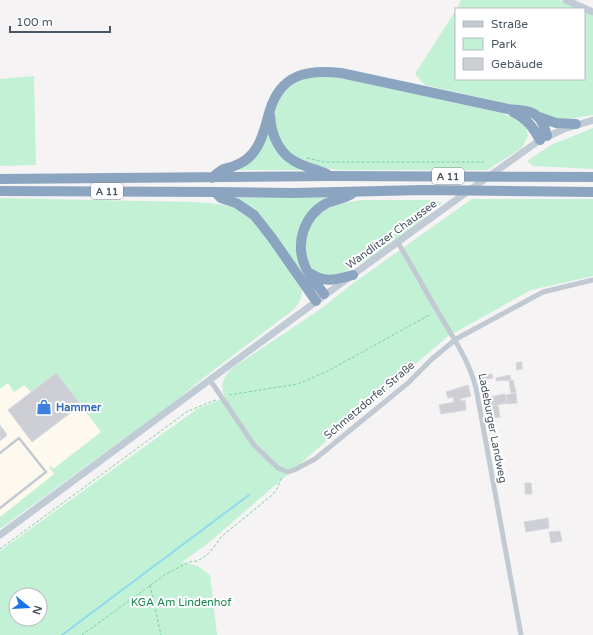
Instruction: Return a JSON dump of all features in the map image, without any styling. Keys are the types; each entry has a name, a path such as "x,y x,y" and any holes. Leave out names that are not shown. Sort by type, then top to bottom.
{"highway":[{"path":"212,178 223,170 242,162 252,154 261,138 276,95 284,85 293,78 311,72 326,71 348,75 508,109 522,110 551,122 576,124"},
{"path":"270,109 271,124 275,140 283,153 298,164 319,170 331,176"},
{"path":"508,109 526,120 543,138"},
{"path":"536,115 544,124 543,138"},
{"name":"A 11","path":"0,179 331,176 593,177"},
{"name":"A 11","path":"0,191 294,193 424,190 593,192"},
{"path":"320,298 302,258 300,248 301,235 306,224 314,213 327,203 348,197 356,191"},
{"path":"215,192 221,198 236,203 254,216 320,298"},
{"path":"307,270 316,277 328,281 353,275"}],"main road":[{"path":"566,0 584,8"},
{"name":"Wandlitzer Chaussee","path":"0,535 320,298 543,138 576,124 593,120"}],"street":[{"name":"Ladeburger Landweg","path":"398,243 437,310 456,339 471,370 476,388 521,635"},
{"name":"Schmetzdorfer Straße","path":"285,471 294,470 315,459 408,383 432,359 456,339 543,292 593,280"},
{"path":"210,380 254,445 278,468 285,471"}],"lane":[{"path":"0,453 19,438 46,472 0,508"}],"path":[{"path":"292,160 302,158 334,162 484,162"},
{"path":"0,549 188,411 226,396 298,384 328,371 402,331 437,310"},
{"path":"82,635 150,584 189,562 197,561 204,557 210,552 222,536 271,496 277,489 285,471"},
{"path":"150,584 161,635"}],"shaded area":[{"path":"0,350 62,356 117,431 0,520"}],"green space":[{"path":"461,0 559,0 577,8 457,8"},
{"path":"585,11 593,15 593,115 561,120 545,115 532,108 425,85 415,74 455,12 455,80 585,80"},
{"path":"34,76 36,165 0,166 0,79"},
{"path":"326,76 501,113 519,121 525,127 528,136 522,148 487,170 339,170 315,165 297,159 288,151 277,132 275,115 277,106 286,91 302,80"},
{"path":"593,128 593,169 533,166 527,161 551,145"},
{"path":"268,129 302,170 237,170 237,168"},
{"path":"327,197 326,200 306,217 306,277 254,209 237,198"},
{"path":"0,198 192,202 232,207 247,215 265,233 302,290 300,301 293,310 202,379 173,403 0,529 0,517 54,474 49,467 50,465 53,469 101,432 56,373 31,392 24,385 14,392 8,383 0,389"},
{"name":"KGA Am Lindenhof","path":"472,199 593,199 593,276 531,290 447,337 206,545 182,562 198,566 210,575 217,635 0,635 0,551 197,409 225,398 222,386 231,369 322,308 352,284"},
{"path":"363,200 432,200 442,203 426,215 427,217 372,257 341,274 326,275 316,271 310,264 306,255 305,244 311,224 317,216 333,206"}],"building":[{"path":"522,362 522,369 517,370 516,363"},
{"name":"Hammer","path":"56,373 81,405 32,442 8,410"},
{"path":"492,374 493,378 481,380 481,376"},
{"path":"510,375 511,380 496,381 496,378"},
{"path":"513,380 516,392 511,393 509,381"},
{"path":"468,385 471,396 460,399 461,401 465,400 466,410 441,414 439,405 454,402 453,397 448,398 446,392"},
{"path":"516,393 517,403 507,404 506,395"},
{"path":"505,394 507,403 491,406 490,397"},
{"path":"498,405 500,417 494,418 492,406"},
{"path":"0,425 7,435 0,441"},
{"path":"525,483 531,483 532,494 525,494"},
{"path":"548,518 549,528 526,532 524,522"},
{"path":"560,531 562,541 551,543 549,532"}],"waterway":[{"path":"62,635 249,495"}],"place":[{"name":"Hammer","path":"44,407"}]}
